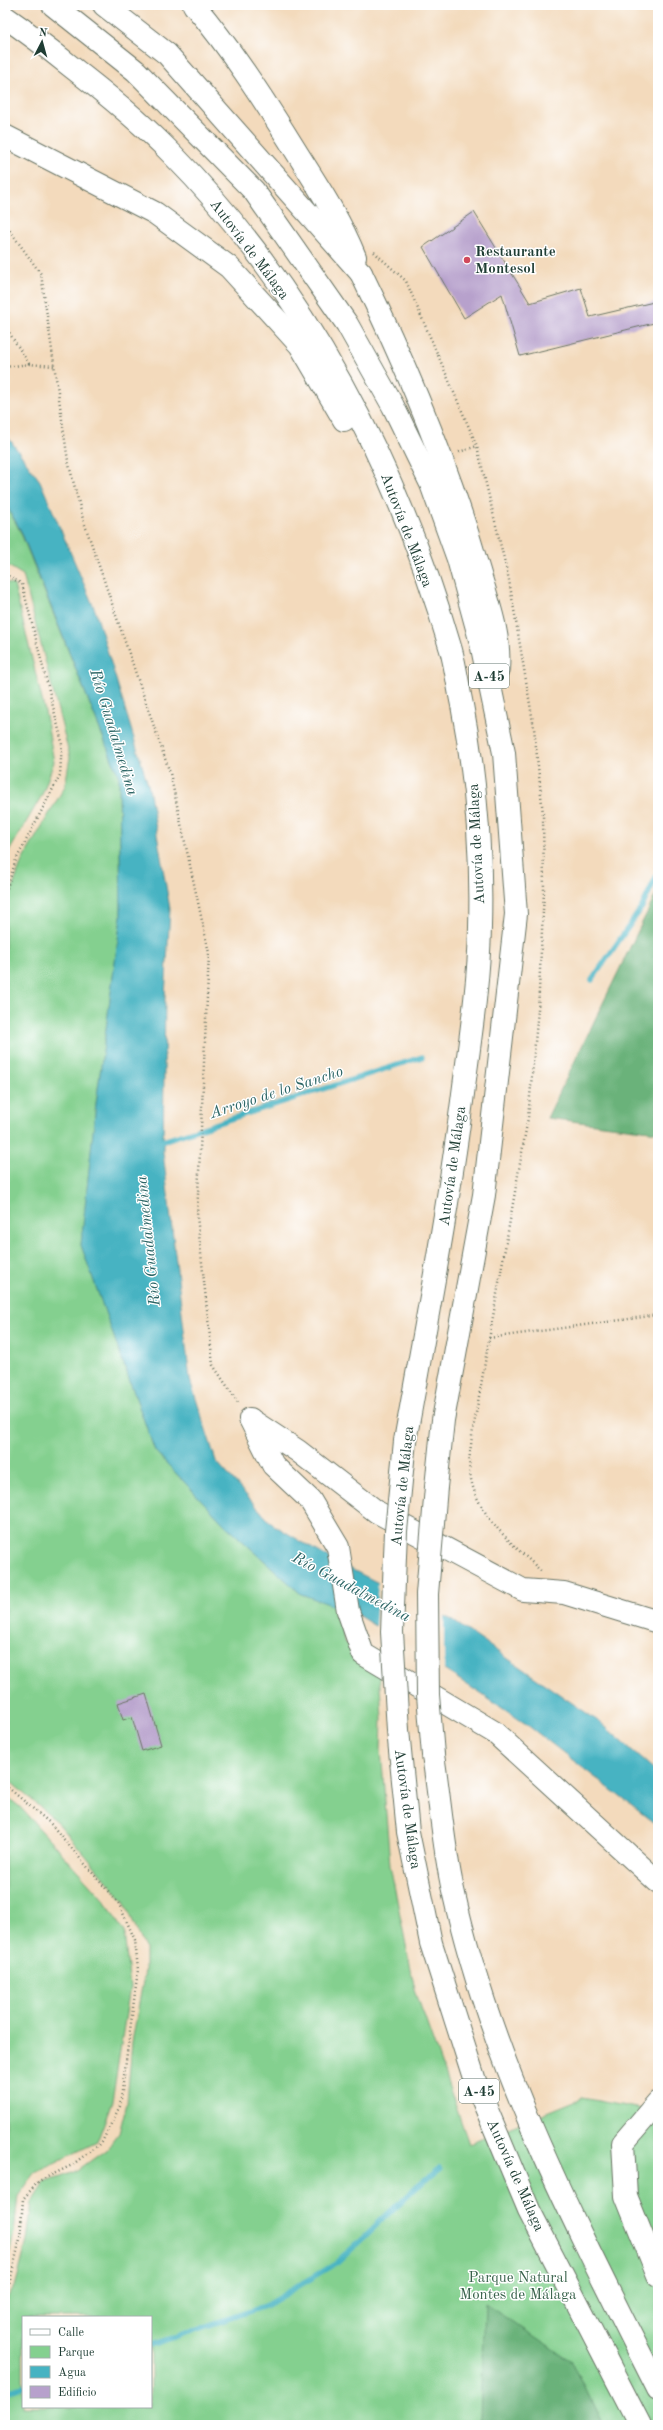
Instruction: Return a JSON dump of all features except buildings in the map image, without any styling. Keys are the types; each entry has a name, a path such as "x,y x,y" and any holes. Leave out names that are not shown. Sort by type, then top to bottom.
{"main road":[{"name":"A-45","path":"52,5 136,71 254,192 347,324 393,406 431,484 458,559 495,700 504,753 516,914 484,1195 443,1420 436,1487 427,1594 428,1695 433,1755 453,1889 485,2008 536,2143 658,2389"},
{"path":"104,5 167,54 361,273"},
{"path":"194,5 212,26 269,109 334,212 386,324 443,458 493,618 499,656 495,700"},
{"name":"Autovía de Málaga","path":"5,17 24,29 112,98 172,154 225,214 268,270 316,340 364,425 398,500 425,572 452,653 468,737 478,822 480,929 470,1044 451,1189 406,1441 396,1531 392,1632 398,1730 408,1832 430,1943 476,2084 530,2210 640,2425"},
{"path":"5,136 155,213 229,267 300,346 352,433 385,504 425,572"},
{"path":"250,1419 273,1465 310,1500 338,1547 348,1611 363,1654 494,1732 658,1882"},
{"path":"250,1419 298,1451 377,1512 523,1590 564,1593 658,1622"},
{"path":"658,2102 623,2143 626,2196 658,2275"}],"path":[{"path":"5,224 41,274 68,461 83,519 170,773 209,953 197,1216 213,1365 250,1419"},
{"path":"348,240 373,251 406,281 477,446"},
{"path":"5,326 29,364"},
{"path":"5,367 29,364 54,366"},
{"path":"5,574 22,584 62,742 60,775 16,860 5,894"},
{"path":"564,1593 495,1527 478,1498 470,1473 472,1436 489,1338 658,1315"},
{"path":"5,1785 50,1824 119,1904 135,1940 138,1970 120,2106 102,2142 72,2165 39,2180 23,2199 20,2239 9,2285 5,2289"}],"green space":[{"name":"Parque Natural Montes de Málaga","path":"5,503 20,531 119,777 121,917 96,1104 81,1245 155,1451 224,1524 301,1594 339,1607 344,1642 379,1669 382,1719 381,1750 390,1865 415,1990 469,2144 582,2098 658,2112 658,2425 5,2425 5,2300 15,2287 27,2241 32,2202 44,2183 75,2172 107,2149 119,2133 127,2102 132,2042 145,1970 145,1948 124,1901 58,1823 5,1777 5,909 22,861 65,786 70,757 23,575 5,564"},
{"path":"5,582 14,585 46,716 54,762 42,795 7,855 5,863"},
{"path":"658,890 658,1132 547,1118"},
{"path":"5,1795 20,1807 103,1899 124,1932 130,1987 112,2102 97,2142 36,2172 18,2196 14,2232 5,2277"},
{"path":"485,2304 572,2361 603,2425 478,2425 481,2418"}],"water":[{"name":"Río Guadalmedina","path":"5,433 40,481 95,610 149,788 170,909 165,997 163,1152 190,1380 216,1461 272,1524 329,1558 452,1620 601,1723 658,1773 658,1826 526,1724 460,1680 356,1614 301,1594 224,1524 155,1451 81,1245 96,1104 121,917 119,777 21,531 5,503"}],"pier":[{"path":"378,1581 444,1614 444,1673 375,1628"}],"waterway":[{"name":"Arroyo de lo Sancho","path":"592,980 642,907 658,873"},
{"name":"Arroyo de lo Sancho","path":"156,1143 422,1057"},
{"path":"152,2345 265,2306 337,2263 417,2186 440,2168"},
{"path":"5,2391 22,2386"}],"place":[{"name":"Restaurante Montesol","path":"467,260"}]}
